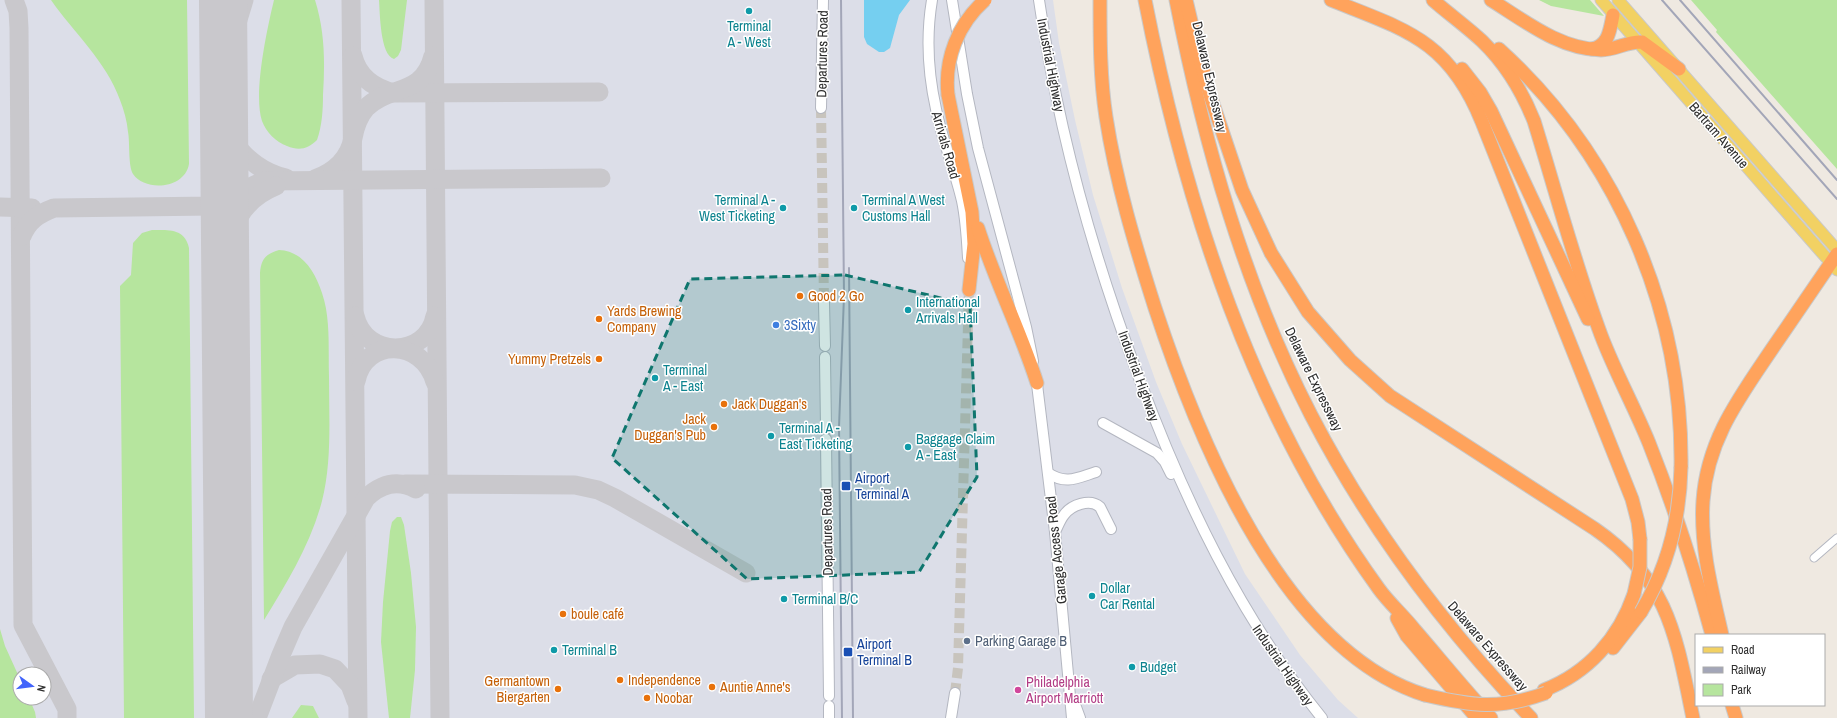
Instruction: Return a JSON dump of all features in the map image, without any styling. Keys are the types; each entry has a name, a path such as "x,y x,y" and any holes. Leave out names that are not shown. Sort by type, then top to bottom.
{"highway":[{"path":"969,290 974,244 970,203 948,95 948,66 955,42 966,20 984,0"},
{"path":"1100,0 1100,50 1104,100 1120,188 1140,260 1163,332 1189,403 1214,461 1243,517 1268,559 1305,609 1326,631 1366,665 1396,683 1425,695 1485,706 1520,701 1576,679 1594,666 1620,640 1641,612 1659,579 1671,546 1679,504 1681,438 1677,388 1667,333 1657,296 1641,252 1615,197 1580,140 1537,87 1513,62 1487,39 1458,16 1433,0"},
{"path":"1145,0 1161,76 1184,170 1211,257 1263,390 1298,459 1337,526 1380,591 1407,636 1477,718"},
{"name":"Delaware Expressway","path":"1176,0 1200,107 1230,218 1271,327 1311,414 1363,505 1420,589 1467,648 1531,718"},
{"path":"1186,0 1206,80 1238,178 1265,242 1300,302 1350,360 1390,396 1596,529 1617,545 1634,561 1658,594 1669,616 1676,640 1693,718"},
{"path":"1330,0 1391,23 1420,39 1445,61 1462,81 1471,96 1482,122 1632,499 1640,539 1640,567 1634,594 1618,628 1598,654 1573,675 1545,691"},
{"path":"1330,0 1380,14 1417,32 1453,59 1477,88 1496,121 1661,474"},
{"path":"1433,0 1490,50 1510,74 1526,101 1596,321 1661,474 1687,546 1712,634"},
{"path":"1491,0 1554,39 1571,45 1592,49 1612,49 1638,42 1644,43 1679,69"},
{"path":"1592,49 1597,48 1604,43 1609,33 1613,15"},
{"path":"970,203 990,264 1019,330 1037,383"},
{"path":"1722,634 1708,567 1703,531 1703,500 1710,457 1719,432 1736,403 1835,262"},
{"path":"1380,591 1447,670 1491,718"},
{"path":"1732,706 1736,718"},
{"path":"1737,706 1740,718"}],"main road":[{"name":"Bartram Avenue","path":"1601,0 1835,262"},
{"name":"Bartram Avenue","path":"1618,0 1837,250"}],"street":[{"name":"Departures Road","path":"821,108 823,0"},
{"name":"Arrivals Road","path":"932,0 928,37 931,83 939,123 964,209 968,246 969,290"},
{"name":"Garage Access Road","path":"952,0 975,132 994,211 1032,349 1055,532 1072,718"},
{"name":"Industrial Highway","path":"1039,0 1059,108 1090,232 1126,342 1157,427 1188,498 1244,607 1276,657 1322,718"},
{"path":"824,302 825,346"},
{"name":"Departures Road","path":"825,357 829,718"},
{"path":"1103,424 1160,456 1188,498"},
{"path":"1048,473 1065,480 1096,472"},
{"path":"1055,532 1066,512 1073,507 1087,502 1096,504 1100,507 1112,529"},
{"path":"1814,558 1837,538"},
{"path":"951,718 955,693"},
{"path":"1070,702 1076,707 1080,718"}],"highlighted area":[{"path":"845,275 970,305 977,477 919,572 747,579 612,458 690,279"}],"shaded area":[{"path":"0,0 1053,0 1059,43 1093,195 1122,288 1156,382 1182,444 1245,574 1300,655 1338,700 1358,718 0,718"}],"green space":[{"path":"51,0 187,0 189,164 186,172 180,179 173,183 155,185 146,184 133,174 130,165 129,136 126,120 114,86 98,60"},
{"path":"274,0 315,0 321,24 324,71 321,124 317,140 307,147 299,149 291,148 275,139 269,133 262,121 259,95 260,78"},
{"path":"379,0 407,0 401,50 398,56 394,59 389,56 383,42"},
{"path":"1539,0 1590,0 1604,16 1551,6"},
{"path":"1691,0 1837,0 1837,169 1716,32 1717,30"},
{"path":"152,230 170,230 180,234 187,241 189,248 194,718 124,718 120,286 131,275 133,243 142,233"},
{"path":"279,250 295,254 307,264 316,278 325,303 328,335 329,455 322,501 312,532 298,562 264,620 260,273 261,264 265,258 270,253"},
{"path":"397,517 401,517 404,525 411,573 416,627 415,670 410,718 389,718 381,642 383,602 390,531 392,522"},
{"path":"0,629 5,646 14,666 12,666 12,706 32,706 36,718 0,718"},
{"path":"301,705 313,706 319,718 292,718"}],"water":[{"path":"864,0 910,0 899,15 890,48 884,52 879,52 867,44 864,37"}],"taxiway":[{"path":"14,0 18,11 19,28 23,625 67,709 67,718"},
{"path":"223,69 244,0"},
{"path":"351,0 358,718"},
{"path":"434,0 440,718"},
{"path":"353,56 355,63 363,76 374,85 394,93 599,92"},
{"path":"315,179 328,173 340,164 351,146 357,122 366,108 384,96 404,89 421,78 428,69 433,56"},
{"path":"223,105 227,123 238,148 256,165 271,173 286,178"},
{"path":"22,236 27,226 34,219 54,208 213,206 220,204 252,186 265,181 601,178"},
{"path":"225,264 230,239 239,217 253,199 276,186"},
{"path":"0,207 32,208"},
{"path":"355,316 361,330 371,340 383,346 396,348 409,346 421,340 430,330 435,316"},
{"path":"356,381 361,367 370,357 382,351 394,349 407,351 419,358 429,368 435,382"},
{"path":"257,718 293,627 366,498 377,489 390,484 402,484 416,489"},
{"path":"405,484 575,485 598,490 615,498 746,573"},
{"path":"271,679 295,665 320,664 335,669 350,685 356,701"}],"runway":[{"path":"223,0 229,718"}],"tunnel":[{"path":"821,108 824,302"},
{"path":"955,693 958,668 969,290"}],"railway":[{"path":"841,0 844,296 839,427 842,718"},
{"path":"1662,0 1837,199"},
{"path":"1680,0 1837,180"},
{"path":"849,268 853,718"}],"place":[{"name":"Terminal A - West","path":"749,11"},
{"name":"Terminal A - West Ticketing","path":"783,208"},
{"name":"Terminal A West Customs Hall","path":"854,208"},
{"name":"Good 2 Go","path":"800,296"},
{"name":"International Arrivals Hall","path":"908,310"},
{"name":"Yards Brewing Company","path":"599,319"},
{"name":"3Sixty","path":"776,325"},
{"name":"Yummy Pretzels","path":"599,359"},
{"name":"Terminal A - East","path":"655,378"},
{"name":"Jack Duggan's","path":"724,404"},
{"name":"Jack Duggan's Pub","path":"714,427"},
{"name":"Terminal A - East Ticketing","path":"771,436"},
{"name":"Baggage Claim A - East","path":"908,447"},
{"name":"Airport Terminal A","path":"846,486"},
{"name":"Dollar Car Rental","path":"1092,596"},
{"name":"Terminal B/C","path":"784,599"},
{"name":"boule café","path":"563,614"},
{"name":"Parking Garage B","path":"967,641"},
{"name":"Terminal B","path":"554,650"},
{"name":"Airport Terminal B","path":"848,652"},
{"name":"Budget","path":"1132,667"},
{"name":"Independence","path":"620,680"},
{"name":"Auntie Anne's","path":"712,687"},
{"name":"Germantown Biergarten","path":"558,689"},
{"name":"Philadelphia Airport Marriott","path":"1018,690"},
{"name":"Noobar","path":"647,698"}]}
